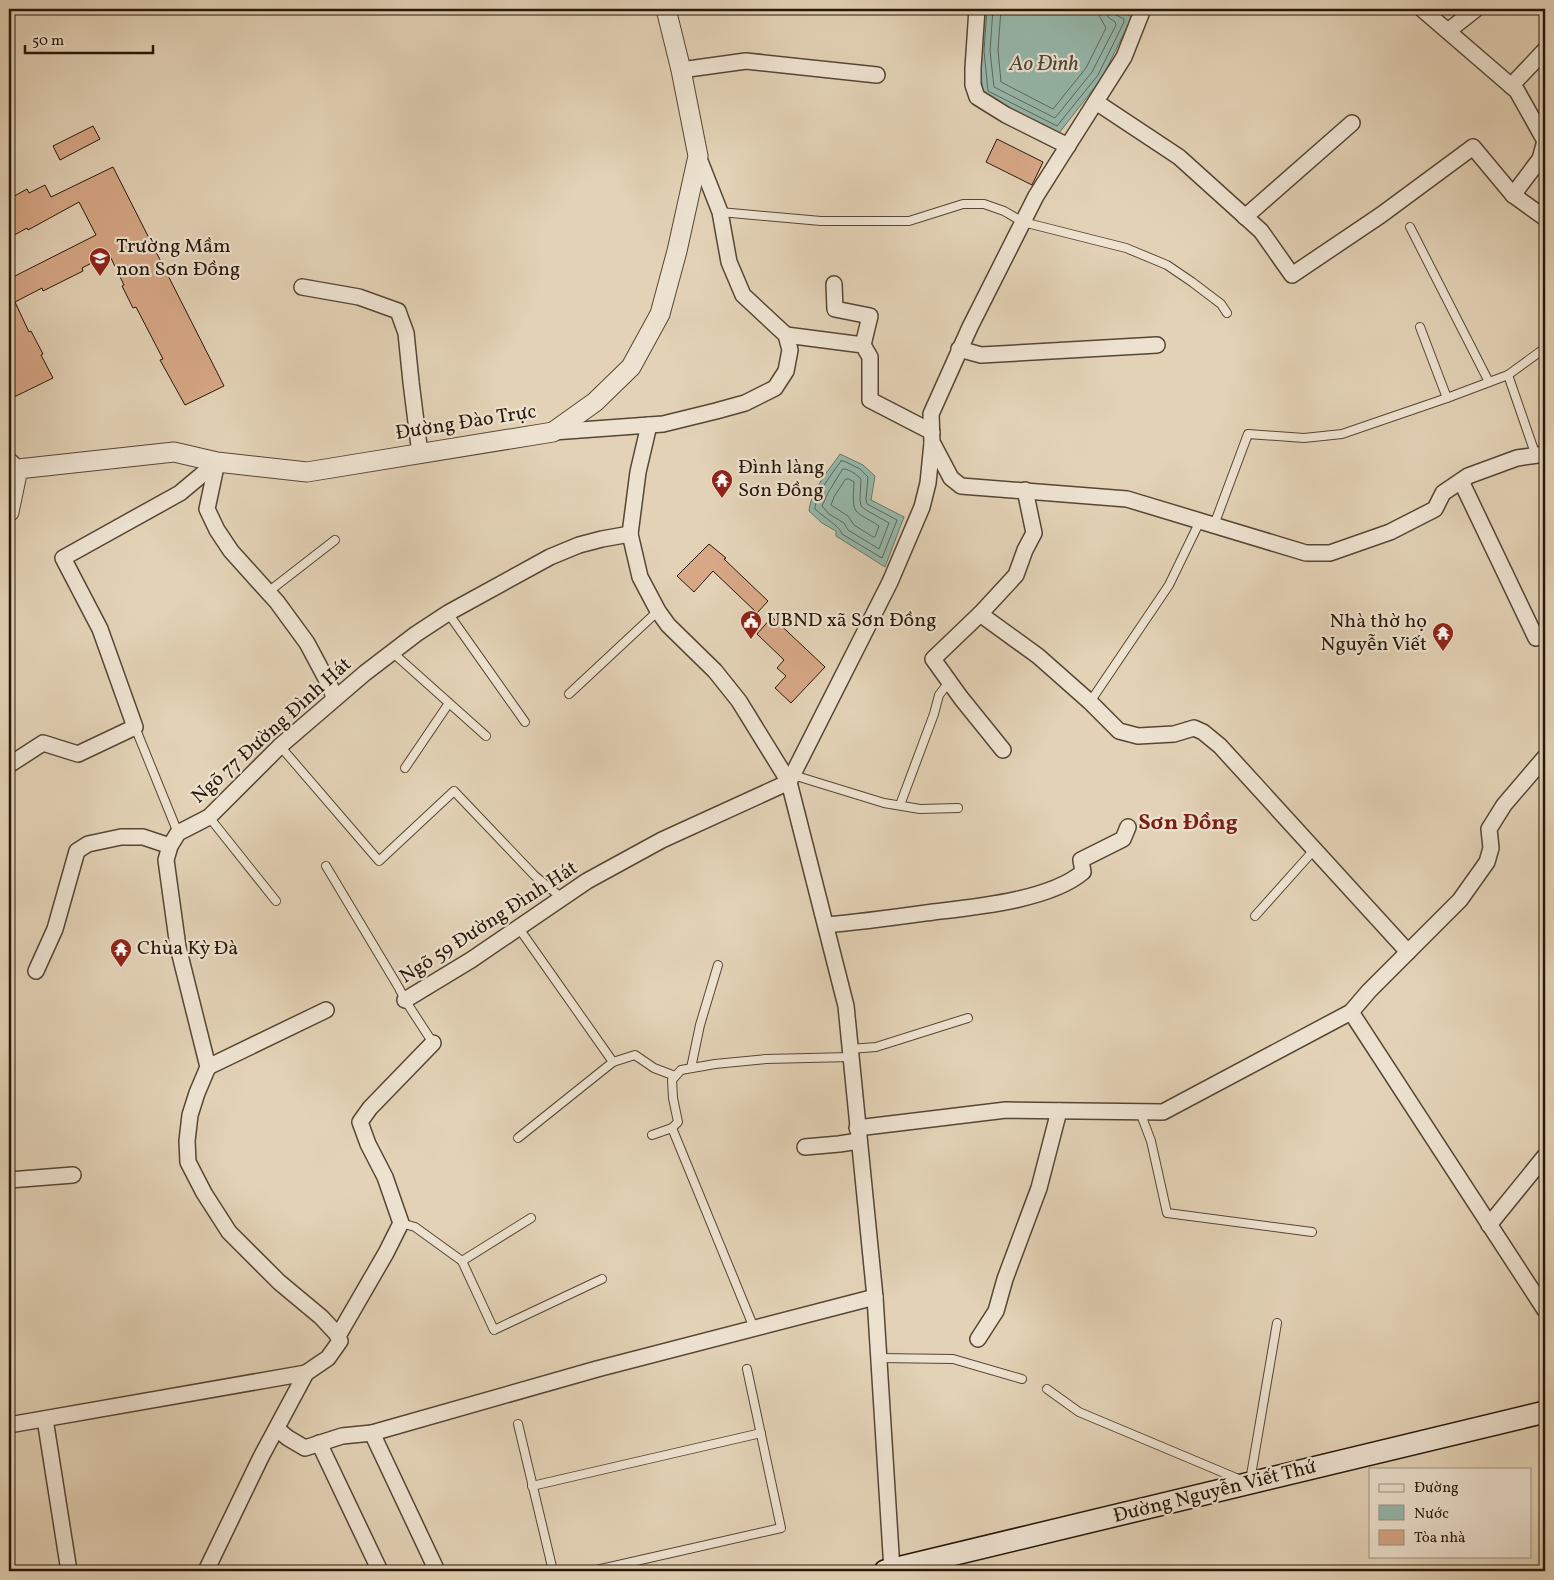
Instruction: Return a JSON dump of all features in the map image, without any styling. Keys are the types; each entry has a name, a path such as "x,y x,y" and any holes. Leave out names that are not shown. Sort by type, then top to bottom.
{"main road":[{"name":"Đường Nguyễn Viết Thứ","path":"889,1570 1545,1412"}],"street":[{"name":"Đường Đào Trực","path":"9,512 13,464 174,452 217,462 307,472 553,432 596,402 631,367 660,314 677,251 698,156 681,70 666,9"},
{"path":"977,9 972,68 973,85 977,97 1006,115 1068,146"},
{"path":"791,779 890,582 922,507 928,483 932,437 931,414 959,349 1036,196 1124,58 1143,9"},
{"path":"1422,9 1516,91 1545,141 1540,159 1513,195"},
{"path":"1448,31 1476,9"},
{"path":"1511,86 1545,50"},
{"path":"681,70 746,61 877,75"},
{"path":"1096,102 1178,157 1261,231 1292,275 1381,215 1473,147 1513,195 1545,218"},
{"path":"1245,217 1352,123"},
{"path":"553,432 672,422 746,403 776,388 786,371 790,350 786,335 743,294 729,262 720,212 698,156"},
{"path":"834,284 835,309 870,316 863,345 870,357 870,400 932,437 951,478 962,486 1127,499 1306,552 1330,553 1390,532 1435,508 1443,493 1468,476 1517,458 1541,455"},
{"path":"302,287 359,297 398,311 406,333 410,382 420,454"},
{"path":"786,335 863,345"},
{"path":"959,349 981,355 1157,345"},
{"path":"649,425 638,472 630,534 640,577 658,611 668,625 716,671 739,701 791,779 846,1006 875,1297 889,1570"},
{"path":"217,462 207,509 217,530 231,551 268,592 306,643 331,688 334,699"},
{"path":"9,765 43,743 78,754 135,727 100,629 63,558 180,493 217,462"},
{"path":"1461,480 1536,638"},
{"path":"1003,750 961,698 933,659 980,614 1016,575 1025,550 1034,533 1025,490"},
{"name":"Ngõ 77 Đường Đình Hát","path":"174,839 210,817 280,746 334,699 416,634 448,613 550,557 602,538 630,534"},
{"path":"980,614 1038,656 1090,702 1119,731 1138,736 1174,734 1194,728 1204,732 1220,746 1408,952"},
{"path":"805,1147 839,1144 858,1134 1006,1110 1163,1112 1351,1012 1369,991 1460,900 1487,862 1491,848 1489,829 1504,805 1545,757"},
{"name":"Ngõ 59 Đường Đình Hát","path":"405,1000 471,960 587,881 662,840 791,779"},
{"path":"826,925 984,906 1035,894 1076,878 1083,872 1081,860 1123,838 1128,827"},
{"path":"9,1425 306,1373 328,1358 340,1341 338,1336 321,1317 279,1282 229,1232 204,1193 188,1162 187,1141 190,1115 208,1067 178,947 166,860 174,839 121,837 88,844 78,850 55,929 36,971"},
{"path":"208,1067 326,1010"},
{"path":"1351,1012 1545,1310"},
{"name":"Ngõ 59 Đường Đình Hát","path":"401,1223 385,1177 368,1144 360,1122 370,1108 433,1044"},
{"path":"978,1339 996,1311 1005,1280 1039,1188 1060,1111"},
{"path":"1490,1225 1545,1156"},
{"path":"9,1180 73,1175"},
{"path":"338,1336 386,1253 401,1223"},
{"path":"277,1429 306,1448 342,1436 372,1433 597,1369 875,1297"},
{"path":"206,1571 261,1457 306,1373"},
{"path":"45,1419 69,1571"},
{"path":"372,1433 437,1571"},
{"path":"319,1443 380,1571"}],"lane":[{"path":"720,212 821,221 909,221 963,204 984,204 1004,211 1023,222 1126,248 1167,266 1221,304 1227,314"},
{"path":"1410,227 1489,382"},
{"path":"1420,326 1447,398"},
{"path":"1090,702 1169,585 1207,523 1248,434 1304,438 1342,434 1508,375 1545,348"},
{"path":"1508,375 1541,455"},
{"path":"268,592 335,540"},
{"path":"569,694 658,611"},
{"path":"448,613 526,722"},
{"path":"392,652 486,736"},
{"path":"900,805 934,714 938,695 949,682"},
{"path":"405,768 449,703"},
{"path":"135,727 174,839"},
{"path":"280,746 379,861 454,791 535,876 562,898"},
{"path":"791,779 884,803 920,809 958,808"},
{"path":"210,817 276,901"},
{"path":"1256,916 1314,850"},
{"path":"326,866 400,988 405,1000"},
{"path":"518,928 613,1062"},
{"path":"692,1068 700,1024 718,966"},
{"name":"Ngõ 59 Đường Đình Hát","path":"405,1000 433,1044"},
{"path":"652,1135 672,1128 678,1122 673,1098 672,1080 681,1070 766,1059 851,1053 968,1018"},
{"path":"518,1138 613,1062 635,1055 654,1068 675,1076"},
{"path":"1140,1112 1152,1140 1167,1213 1312,1232"},
{"path":"672,1128 754,1328"},
{"path":"462,1261 531,1218"},
{"path":"401,1223 415,1227 462,1261 494,1330 602,1279"},
{"path":"1047,1389 1079,1412 1249,1484 1277,1323"},
{"path":"879,1358 953,1359 1022,1380"},
{"path":"592,1571 781,1528 747,1369"},
{"path":"518,1424 553,1571"},
{"path":"532,1486 761,1433"}],"water":[{"name":"Ao Đình","path":"982,9 1114,9 1132,17 1102,78 1059,133 983,95 979,51"},
{"path":"840,454 863,465 875,476 871,500 904,517 885,567 836,536 836,531 822,523 809,511 813,495"}],"building":[{"path":"93,126 100,139 60,160 53,146"},
{"path":"997,139 1043,162 1032,185 986,162"},
{"path":"113,167 224,386 185,405 160,360 163,359 136,307 133,308 109,254 82,268 83,271 43,291 42,288 15,302 29,332 31,331 43,354 41,355 53,378 14,397 9,386 9,279 96,235 79,202 28,230 27,228 9,238 9,199 27,189 29,193 45,185 51,197"},
{"path":"709,544 726,558 724,559 768,601 757,613 713,571 694,592 677,576"},
{"path":"772,617 825,667 791,703 775,688 786,676 777,668 784,660 757,634"}],"place":[{"name":"Trường Mầm non Sơn Đồng","path":"100,277"},
{"name":"Đình làng Sơn Đồng","path":"722,499"},
{"name":"UBND xã Sơn Đồng","path":"751,640"},
{"name":"Nhà thờ họ Nguyễn Viết","path":"1443,652"},
{"name":"Chùa Kỳ Đà","path":"121,968"}],"district":[{"name":"Sơn Đồng","path":"1188,823"}]}
